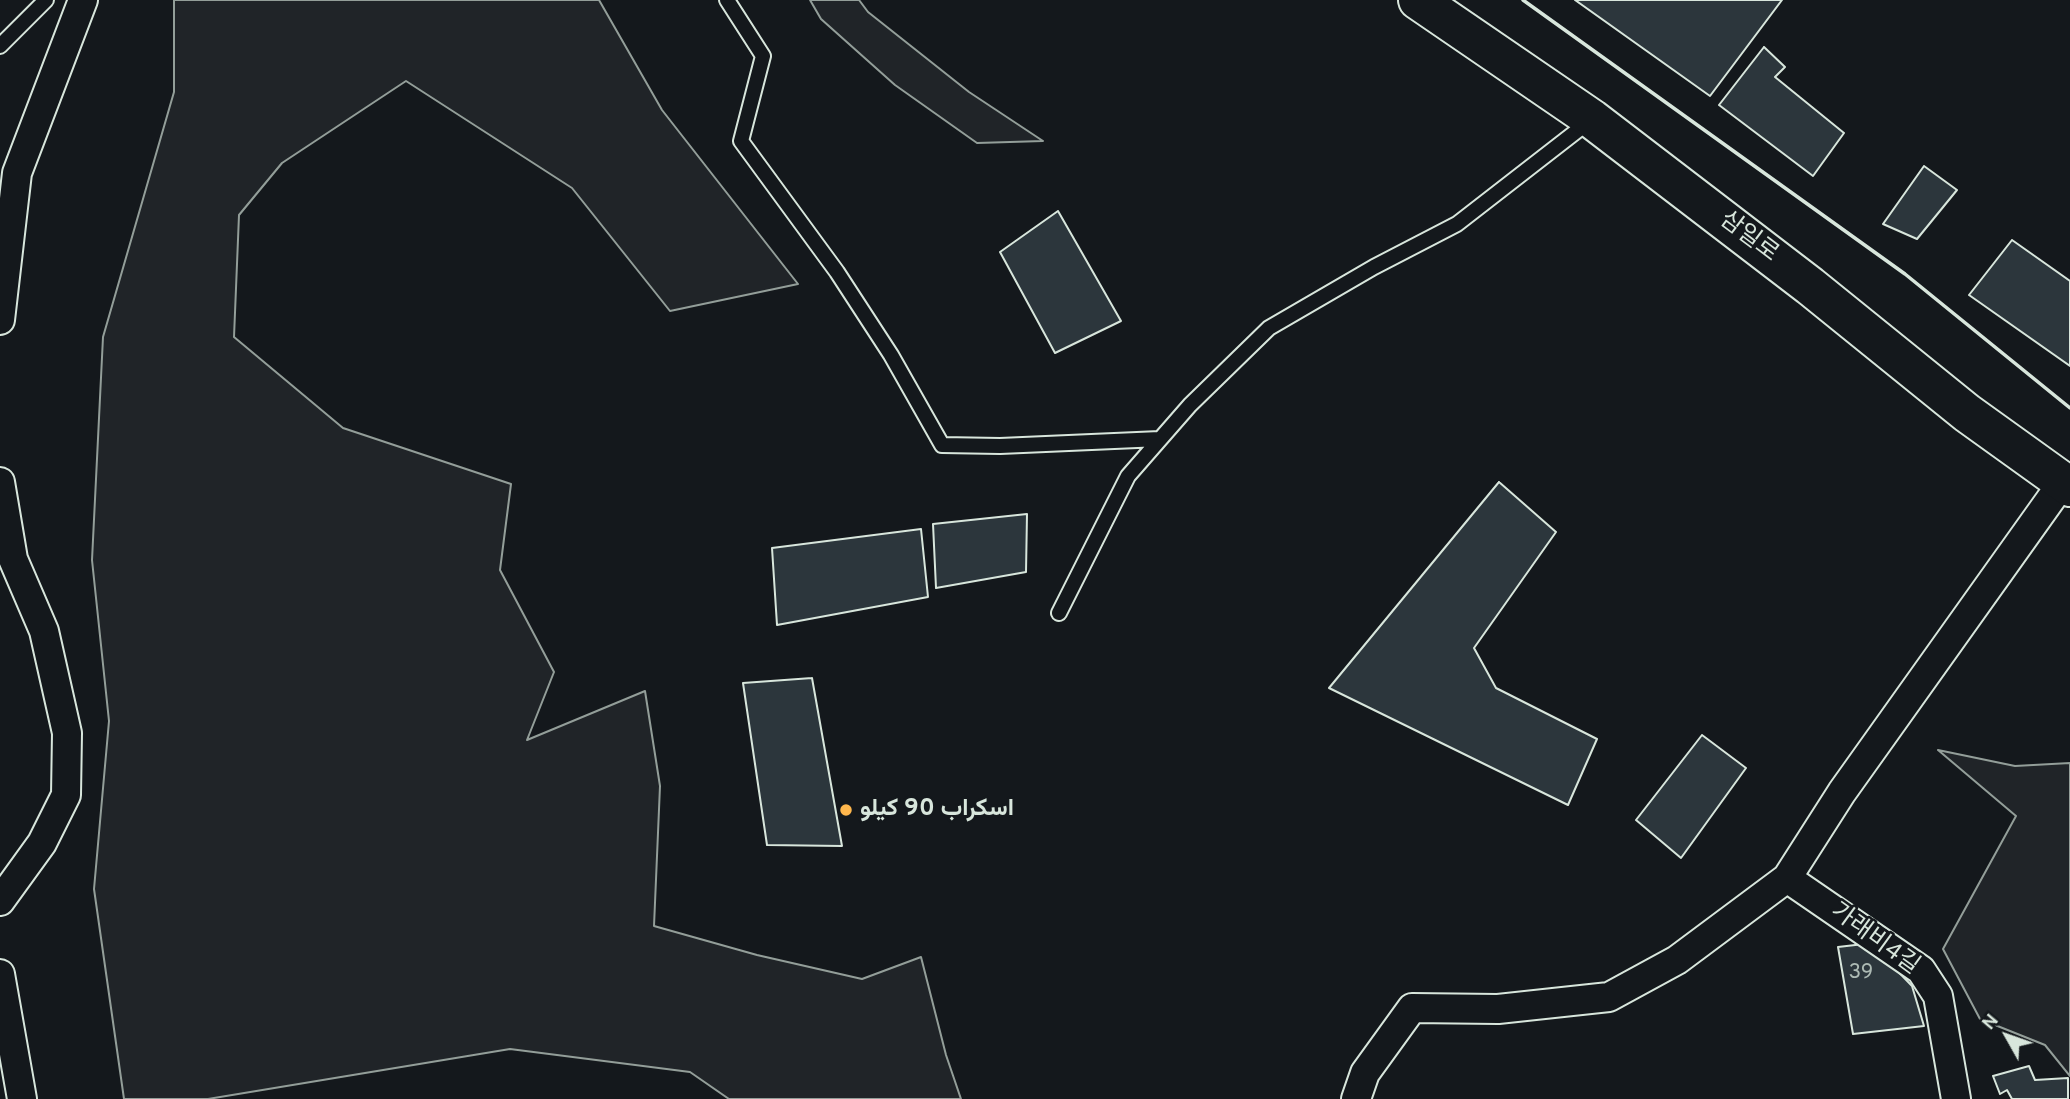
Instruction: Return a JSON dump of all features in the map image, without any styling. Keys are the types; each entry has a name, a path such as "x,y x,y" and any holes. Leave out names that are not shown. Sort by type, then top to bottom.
{"main road":[{"name":"삼일로","path":"1418,0 1592,119 1810,286 1967,413 2067,484"}],"street":[{"path":"0,320 17,173 83,0"},
{"path":"0,482 13,559 44,631 67,733 66,795 42,843 0,901"},
{"path":"1356,1099 1365,1073 1412,1008 1498,1009 1609,997 1677,960 1787,878 1842,792 2067,484"},
{"name":"가래비4길","path":"1787,878 1921,970 1938,996 1956,1099"},
{"path":"0,974 22,1099"}],"lane":[{"path":"0,46 46,0"},
{"path":"727,0 764,56 741,141 837,272 891,355 942,445 1000,446 1160,439"},
{"path":"1059,613 1128,476 1189,405 1269,328 1374,267 1457,224 1592,119"}],"shaded area":[{"path":"174,0 599,0 662,110 798,284 670,311 572,188 406,81 282,163 239,215 234,337 343,428 511,484 500,570 554,672 527,740 645,691 660,786 654,926 757,955 862,979 921,957 946,1055 961,1099 729,1099 690,1072 510,1049 208,1099 124,1099 94,889 109,721 92,560 103,337 174,92"},
{"path":"810,0 859,0 868,12 969,92 1043,141 977,143 895,85 821,19"},
{"path":"1938,750 2015,766 2070,763 2070,1076 2045,1045 1980,1019 1943,949 2016,816"}],"building":[{"path":"1575,0 1782,0 1710,96"},
{"path":"1764,47 1785,67 1775,77 1844,133 1813,176 1719,105"},
{"path":"1924,166 1957,190 1917,239 1883,224"},
{"path":"1058,211 1121,321 1055,353 1000,252"},
{"path":"2012,240 2070,281 2070,366 1969,295"},
{"path":"1499,482 1556,532 1474,648 1496,688 1597,739 1568,805 1329,688"},
{"path":"1027,514 1026,572 936,588 933,524"},
{"path":"921,529 928,597 777,625 772,548"},
{"path":"812,678 842,846 767,845 743,683"},
{"path":"1702,735 1746,768 1681,858 1636,820"},
{"path":"1864,944 1885,958 1912,986 1924,1026 1853,1034 1838,947"},
{"path":"2029,1066 2035,1080 2068,1078 2068,1099 2012,1099 2007,1090 2000,1094 1993,1076"}],"wall":[{"path":"1523,0 1905,274 2070,408"}],"place":[{"name":"اسكراب 90 كيلو","path":"846,810"}]}
